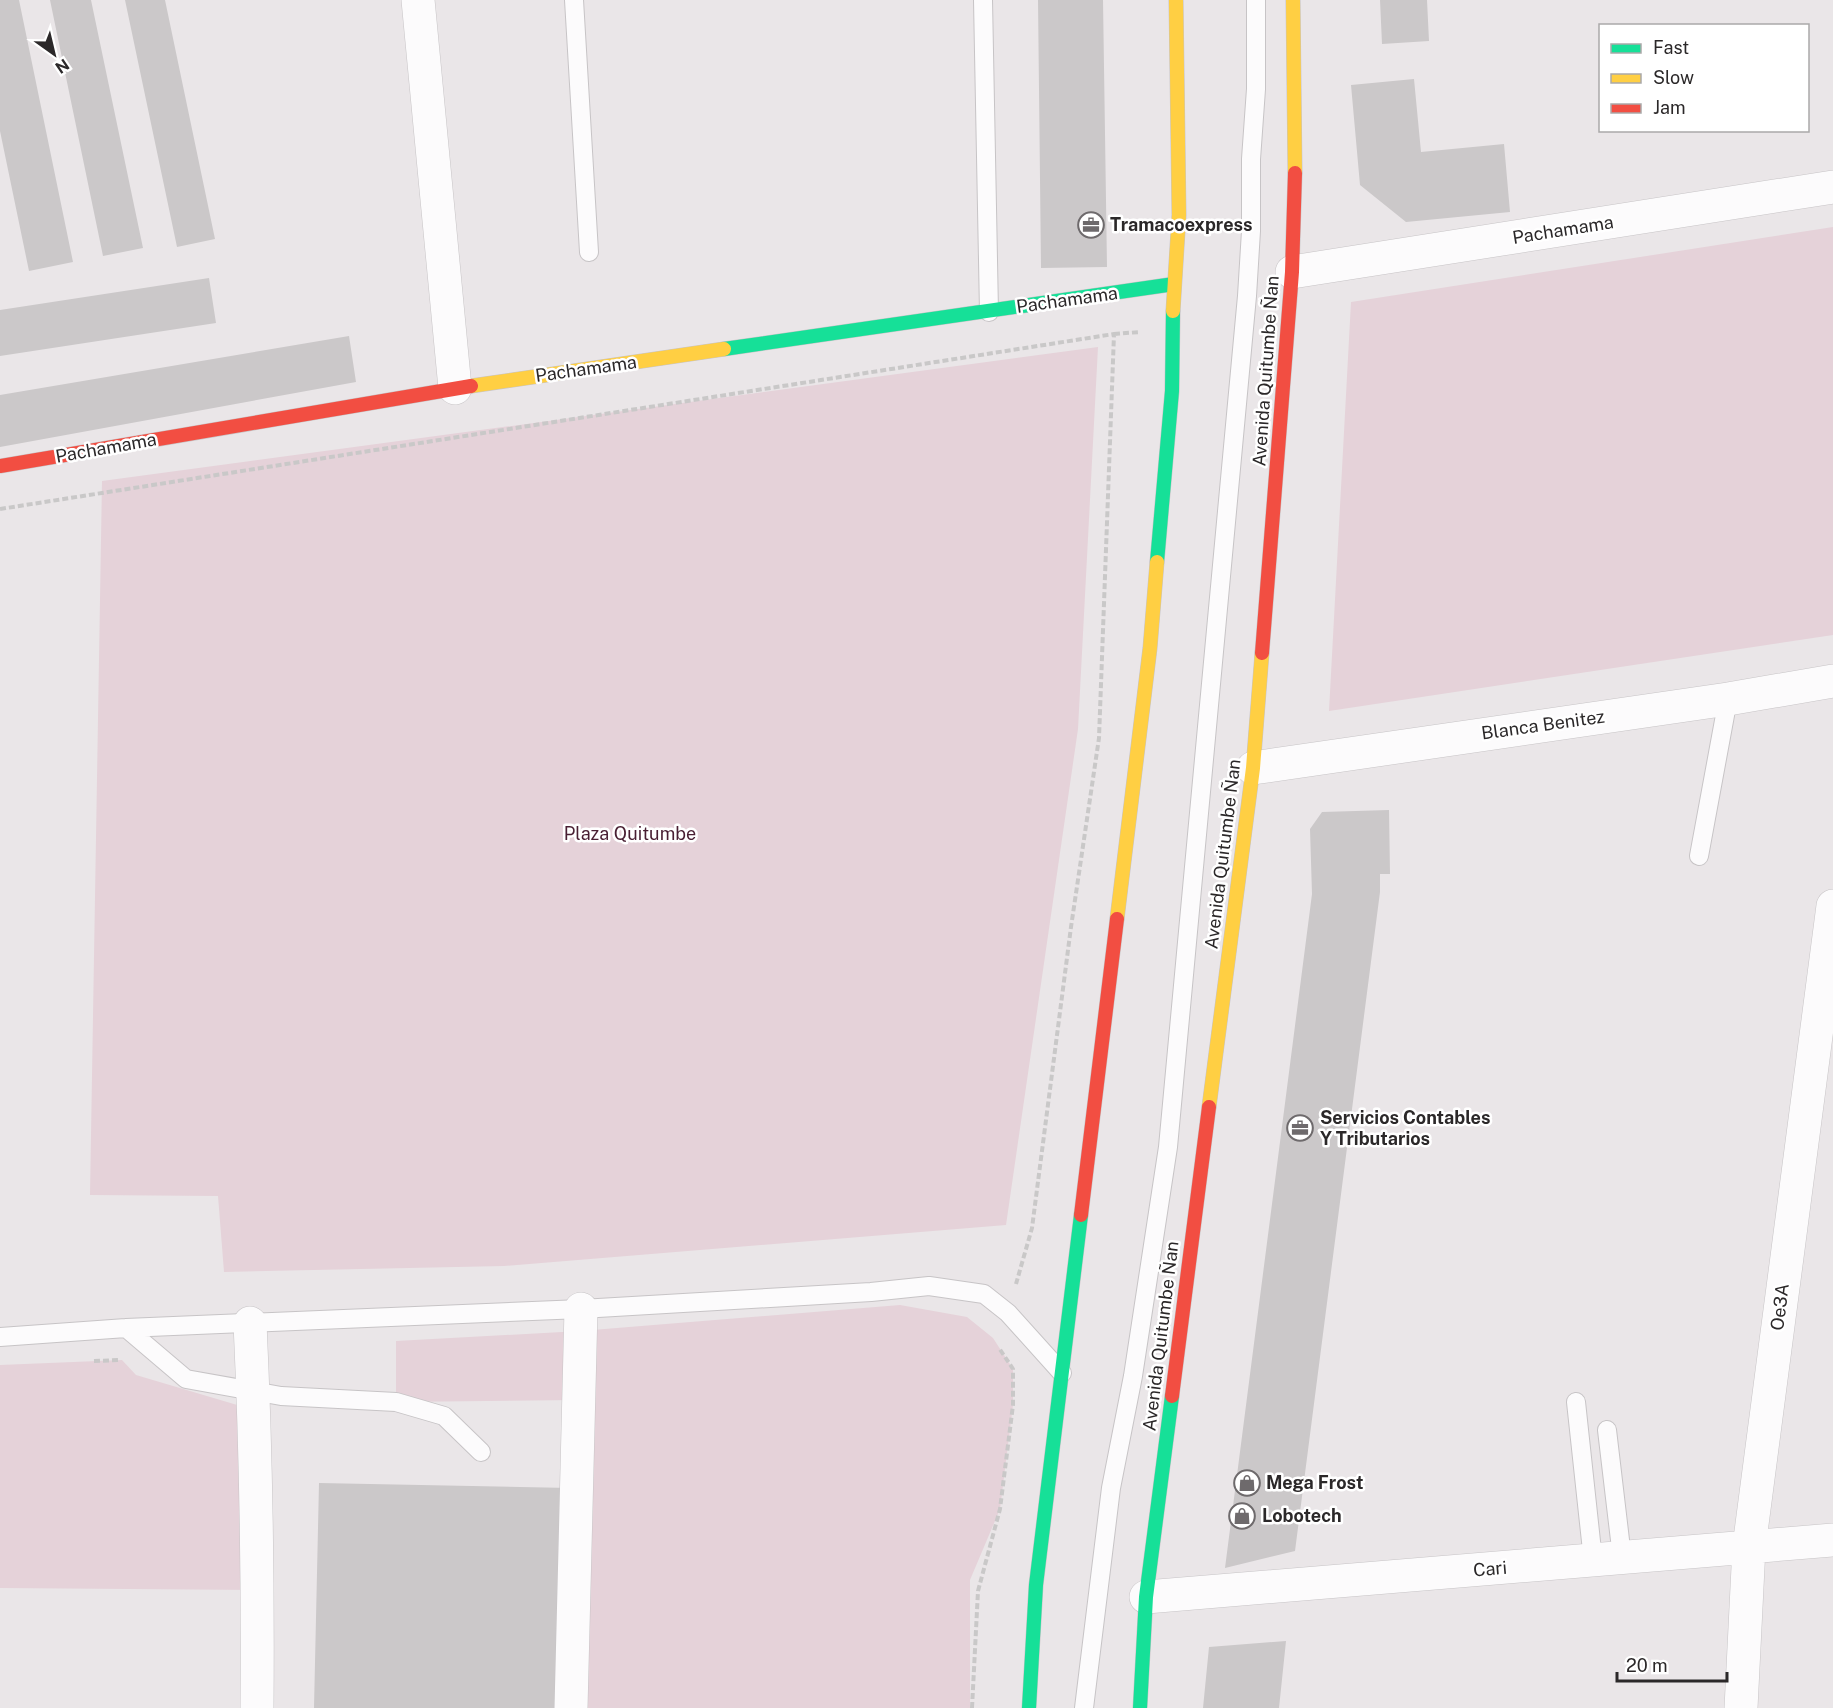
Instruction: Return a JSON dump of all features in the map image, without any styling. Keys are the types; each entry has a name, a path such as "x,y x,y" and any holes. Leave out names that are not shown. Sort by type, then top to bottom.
{"main road":[{"path":"1029,1708 1036,1585 1150,648 1172,391 1174,284 1179,215 1176,0"},
{"name":"Avenida Quitumbe Ñan","path":"1140,1708 1146,1597 1253,768 1292,272 1296,158 1293,0"},
{"name":"Pachamama","path":"0,466 455,388 1174,284"}],"street":[{"path":"418,0 455,388"},
{"name":"Pachamama","path":"1292,272 1833,187"},
{"name":"Blanca Benitez","path":"1253,768 1728,699 1833,681"},
{"name":"Oe3A","path":"1741,1708 1749,1547 1833,906"},
{"path":"571,1708 581,1309"},
{"path":"250,1323 254,1392 257,1708"},
{"name":"Cari","path":"1146,1597 1833,1540"}],"lane":[{"path":"574,0 589,252"},
{"path":"983,0 989,312"},
{"path":"1083,1708 1111,1488 1133,1376 1168,1147 1247,296 1251,231 1251,159 1256,89 1256,0"},
{"path":"1699,856 1728,699"},
{"path":"0,1337 126,1328 581,1309 871,1292 929,1286 984,1294 1008,1313 1062,1373"},
{"path":"126,1328 186,1379 281,1396 396,1402 444,1416 481,1452"},
{"path":"1576,1402 1608,1559"},
{"path":"1607,1430 1608,1559"}],"path":[{"path":"0,508 1114,334 1099,738 1071,927 1032,1228 1008,1313 993,1338 1013,1369 1013,1405 1000,1509 978,1591 972,1708"}],"green space":[{"path":"1833,227 1833,635 1329,711 1351,302"},
{"name":"Plaza Quitumbe","path":"1098,347 1078,729 1006,1225 504,1266 224,1272 218,1196 90,1195 102,481"},
{"path":"900,1305 967,1317 993,1338 1013,1369 1013,1405 1000,1509 970,1580 970,1708 579,1708 578,1400 396,1402 396,1341 580,1331"},
{"path":"122,1360 136,1375 254,1410 257,1590 0,1588 0,1365"}],"building":[{"path":"0,0 19,0 73,262 29,271 0,131"},
{"path":"50,0 91,0 143,248 103,256"},
{"path":"125,0 165,0 215,239 177,247"},
{"path":"1038,0 1103,0 1107,267 1041,268"},
{"path":"1380,0 1427,0 1429,41 1382,44"},
{"path":"1414,79 1421,152 1504,144 1510,212 1406,222 1360,185 1351,85"},
{"path":"209,278 216,323 0,356 0,310"},
{"path":"349,336 356,382 0,447 0,395"},
{"path":"1389,810 1390,874 1380,874 1380,892 1295,1551 1225,1568 1312,894 1310,829 1322,812"},
{"path":"319,1483 570,1488 564,1708 314,1708"},
{"path":"1286,1641 1279,1708 1203,1708 1209,1647"}],"traffic: fast":[{"path":"724,349 1174,284"},
{"path":"1157,562 1172,391 1173,311"},
{"path":"1029,1708 1036,1585 1081,1215"},
{"path":"1140,1708 1146,1597 1172,1396"}],"traffic: slow":[{"path":"1173,311 1179,215 1176,0"},
{"path":"1293,0 1295,173"},
{"path":"471,386 724,349"},
{"path":"1117,919 1150,648 1157,562"},
{"path":"1209,1107 1253,768 1262,653"}],"traffic: jam":[{"path":"1262,653 1292,272 1295,173"},
{"path":"0,466 471,386"},
{"path":"1081,1215 1117,919"},
{"path":"1172,1396 1209,1107"}],"place":[{"name":"Tramacoexpress","path":"1091,225"},
{"name":"Servicios Contables Y Tributarios","path":"1300,1128"},
{"name":"Mega Frost","path":"1247,1483"},
{"name":"Lobotech","path":"1242,1516"}]}
